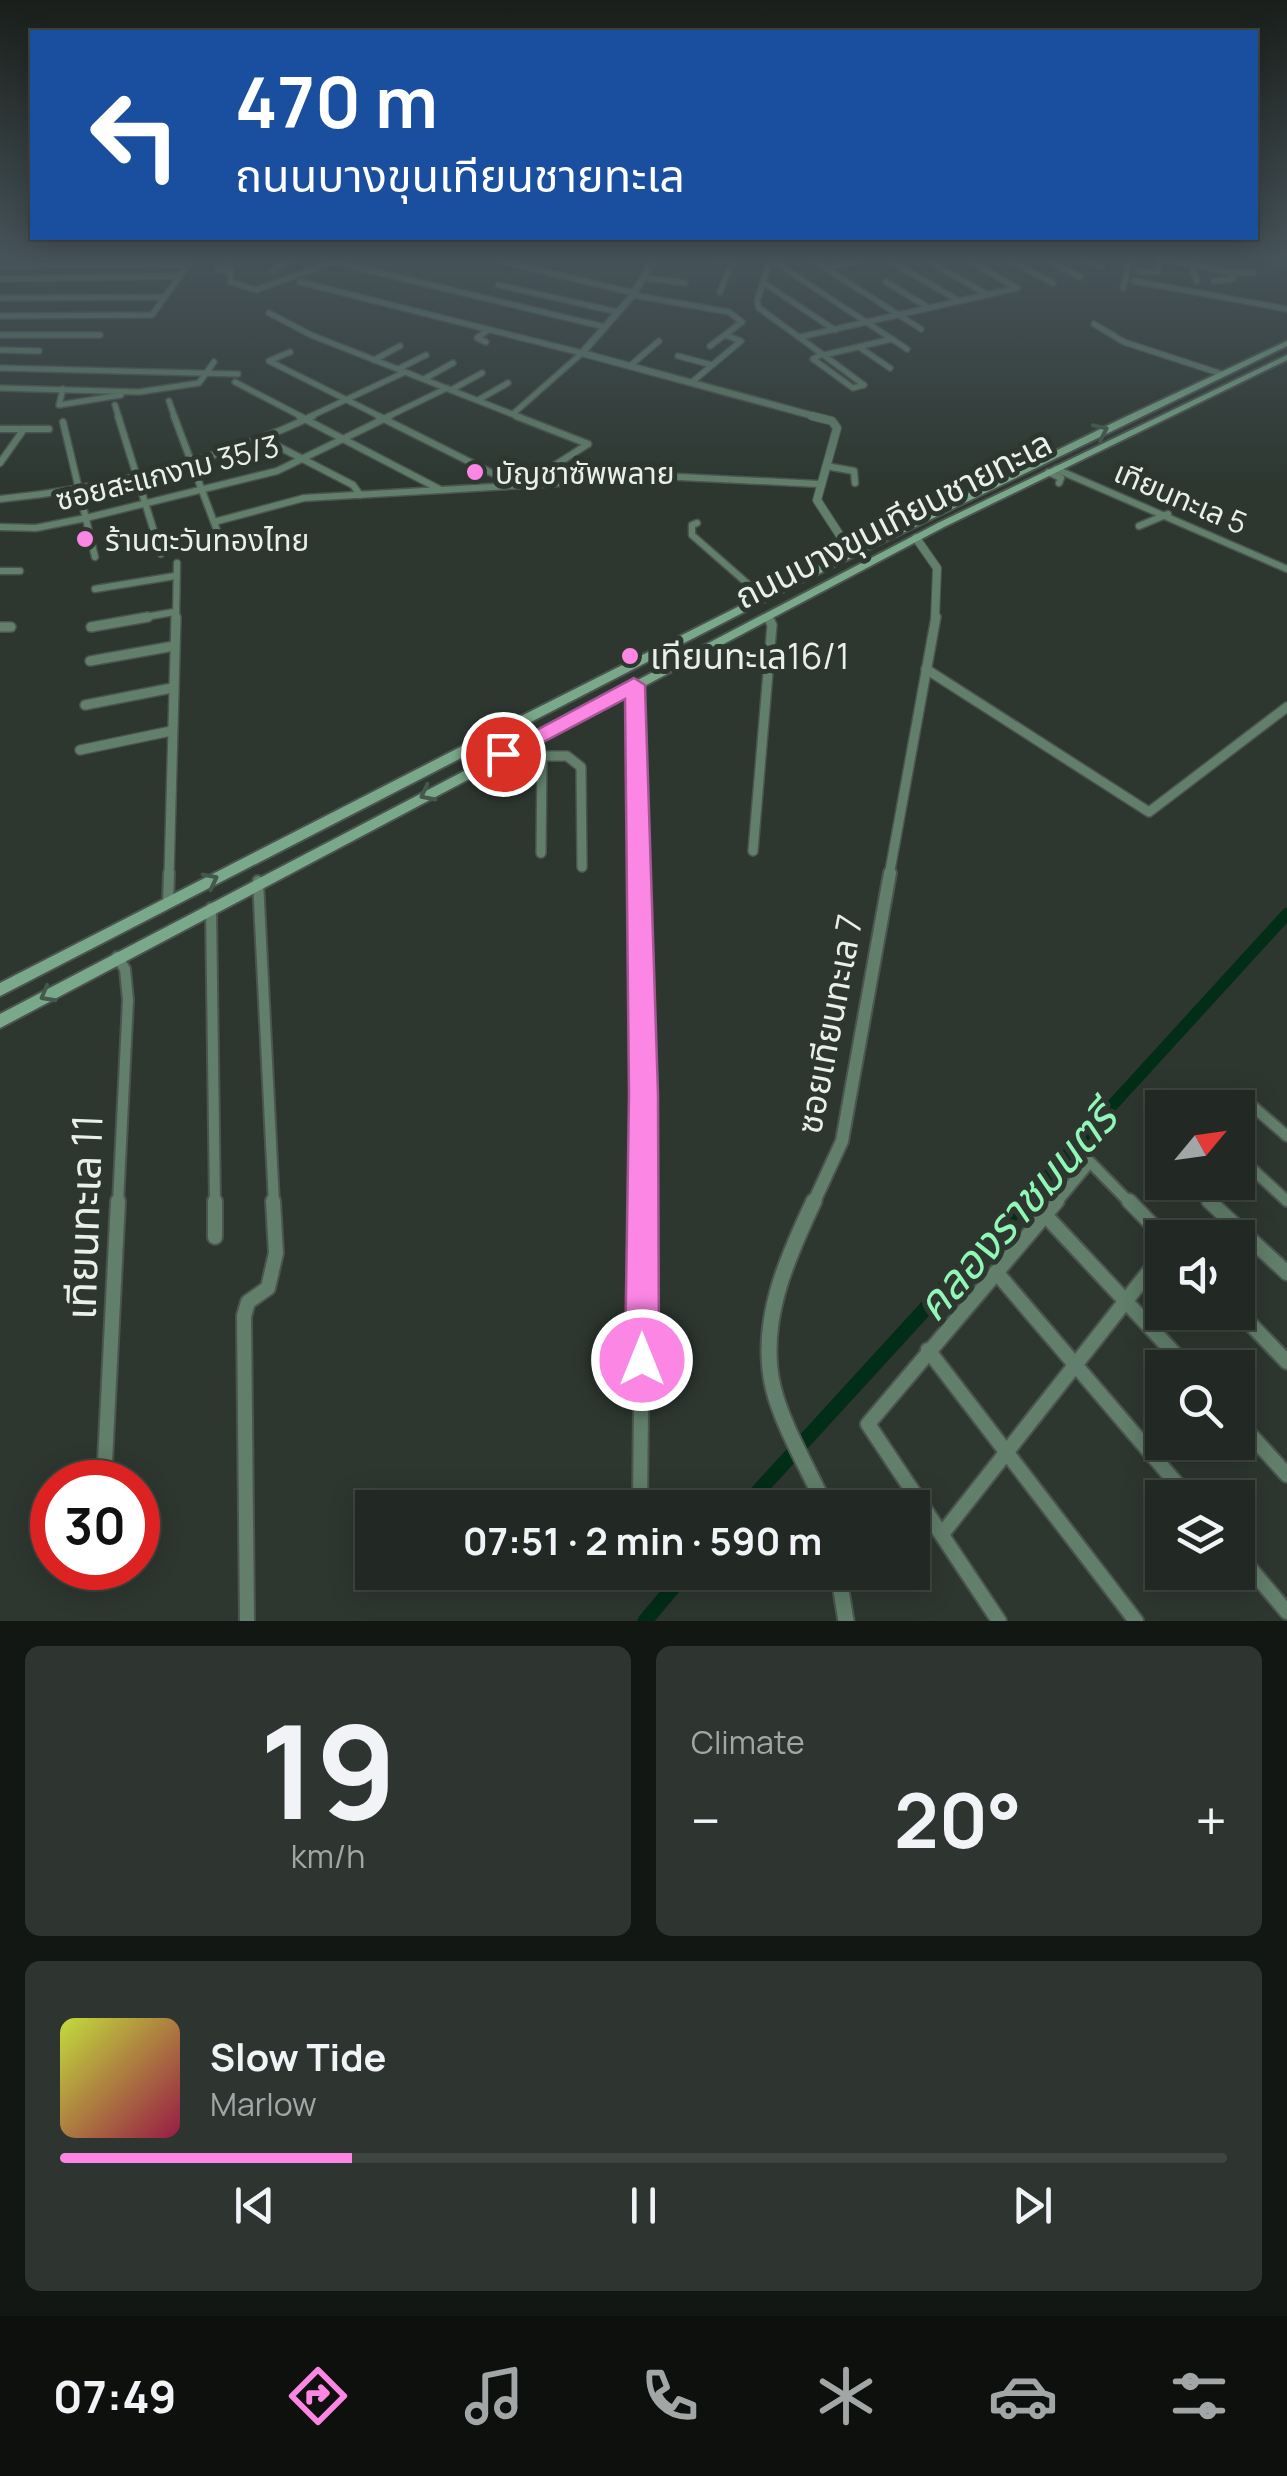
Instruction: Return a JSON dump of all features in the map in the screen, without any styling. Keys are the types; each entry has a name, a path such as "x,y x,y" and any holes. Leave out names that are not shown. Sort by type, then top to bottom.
{"main road":[{"name":"ถนนบางขุนเทียนชายทะเล","path":"0,990 918,519 1287,343"},
{"name":"ถนนบางขุนเทียนชายทะเล","path":"0,1020 933,529 1287,358"},
{"path":"918,519 918,524 933,529"},
{"path":"133,921 134,936 145,941"},
{"path":"88,944 101,951 100,966"}],"street":[{"path":"0,335 100,335"},
{"path":"317,335 588,444 546,471"},
{"path":"482,335 477,338 486,342"},
{"path":"507,335 832,421 837,428 819,484 819,503 852,554"},
{"path":"514,413 598,335"},
{"path":"692,382 741,341 724,335 710,346"},
{"path":"797,335 823,354 864,385 850,387 814,359 823,354 892,339"},
{"path":"800,337 811,335"},
{"path":"885,335 907,348"},
{"path":"1112,335 1222,374"},
{"path":"631,365 659,341"},
{"path":"374,360 400,346"},
{"path":"859,346 890,368"},
{"path":"0,350 39,351"},
{"path":"290,352 270,360 272,364 514,484"},
{"path":"0,499 80,487 192,461 264,439 347,401 426,355"},
{"path":"678,356 712,365"},
{"path":"63,389 59,406 199,382 214,362"},
{"path":"424,379 453,364"},
{"path":"0,368 238,374"},
{"path":"449,389 482,373"},
{"path":"235,382 441,490"},
{"path":"478,400 508,383"},
{"path":"0,388 139,392"},
{"name":"ซอยสะแกงาม 35/3","path":"0,527 36,528 86,518 306,460 449,389"},
{"path":"168,401 221,541"},
{"path":"115,405 161,554"},
{"path":"63,422 95,556"},
{"path":"0,429 49,429"},
{"path":"0,463 24,429"},
{"path":"264,439 352,485 360,495"},
{"path":"826,466 854,471 855,484"},
{"path":"1052,470 1061,478 1059,483"},
{"name":"เทียนทะเล 5","path":"1052,470 1168,514 1287,568"},
{"path":"214,522 304,498 559,482 582,472 819,484"},
{"path":"1139,526 1168,514"},
{"path":"697,523 692,536 764,598"},
{"name":"ซอยเทียนทะเล 7","path":"821,1490 773,1388 769,1341 777,1284 842,1141 939,579 916,538"},
{"path":"168,903 177,563"},
{"path":"0,570 20,571"},
{"path":"95,590 175,576"},
{"path":"92,626 174,612"},
{"path":"752,850 772,625 768,616"},
{"path":"0,627 11,627"},
{"path":"90,661 174,646"},
{"path":"926,669 1150,812 1287,707"},
{"path":"634,685 644,1094 640,1490"},
{"path":"85,705 172,688"},
{"path":"80,750 171,732"},
{"path":"536,736 542,756 541,853"},
{"path":"542,756 566,756 581,767 582,867"},
{"path":"246,1621 244,1316 248,1302 268,1288 276,1253 258,881"},
{"path":"211,906 215,1236"},
{"name":"เทียนทะเล 11","path":"105,1460 128,1000 124,969 117,957"},
{"path":"1255,1108 1287,1136"},
{"path":"999,1621 868,1424 1090,1162 1147,1220"},
{"path":"1255,1172 1287,1202"},
{"path":"1208,1200 1287,1272"},
{"path":"1047,1216 1172,1350"},
{"path":"996,1272 1175,1480"},
{"path":"942,1534 1145,1277"},
{"path":"1255,1329 1287,1362"},
{"path":"928,1350 1136,1621"},
{"path":"1255,1440 1287,1475"},
{"path":"1255,1574 1287,1612"},
{"path":"841,1590 846,1621"}],"waterway":[{"name":"คลองราชมนตรี","path":"1022,1204 1287,914"},
{"name":"คลองราชมนตรี","path":"759,1490 1024,1201"},
{"name":"คลองราชมนตรี","path":"645,1621 671,1590"}],"place":[{"name":"บัญชาซัพพลาย","path":"475,472"},
{"name":"ร้านตะวันทองไทย","path":"85,539"},
{"name":"เทียนทะเล16/1","path":"630,656"}],"route":[{"path":"503,754 634,685 644,1094 642,1360"}]}
